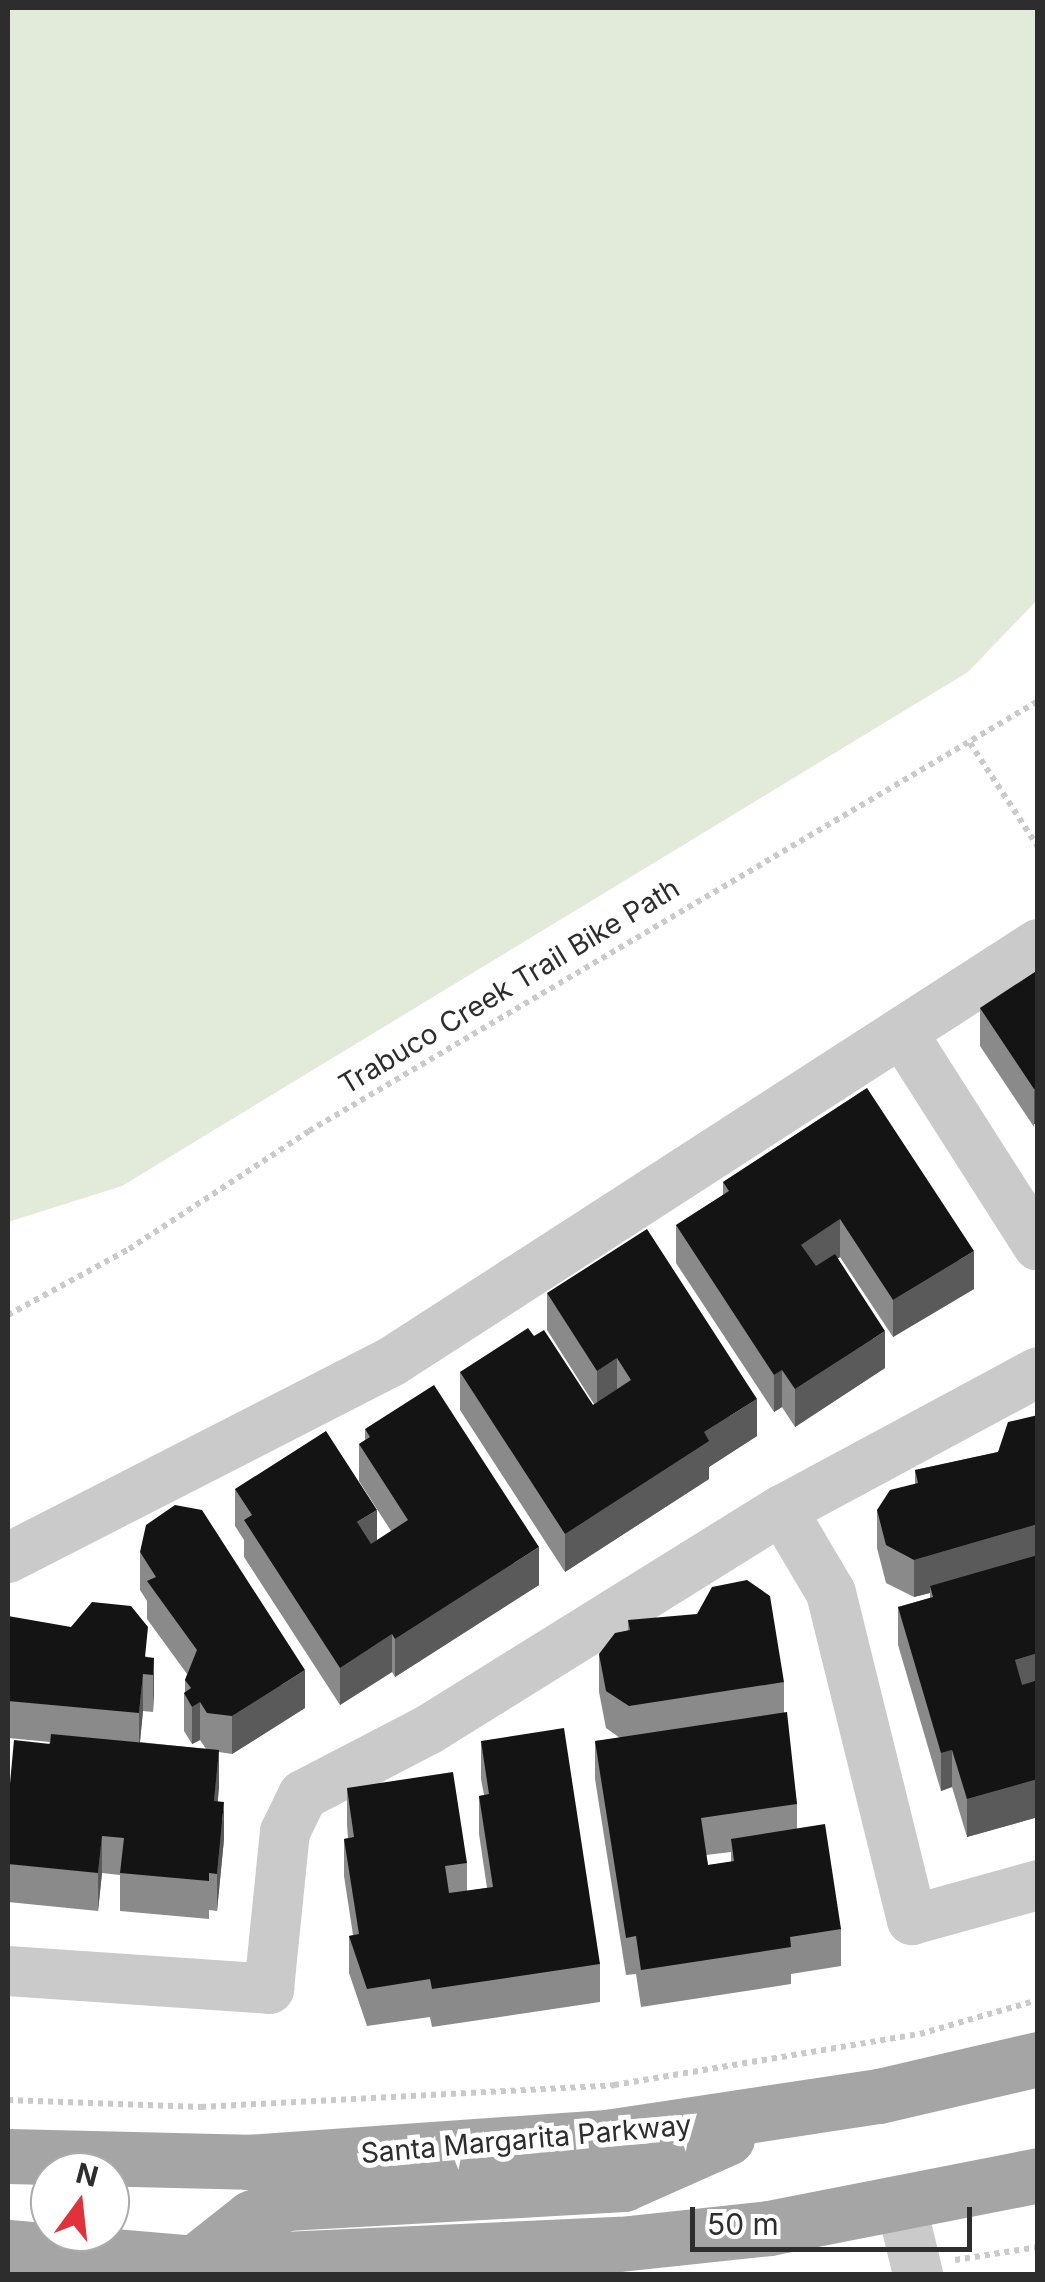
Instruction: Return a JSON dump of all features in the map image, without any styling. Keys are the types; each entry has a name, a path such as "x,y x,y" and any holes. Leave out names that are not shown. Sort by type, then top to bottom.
{"main road":[{"name":"Santa Margarita Parkway","path":"8,2156 247,2162 607,2138 879,2096 1038,2059"},
{"path":"194,2269 251,2218 286,2203 624,2184 790,2110"},
{"path":"8,2248 194,2269 620,2244 901,2204 1038,2175"}],"lane":[{"path":"8,1558 391,1362 1038,944"},
{"path":"903,1034 1038,1246"},
{"path":"8,1971 269,1989 284,1832 302,1795 428,1730 782,1510 1038,1372"},
{"path":"782,1510 831,1593 912,1920 1038,1885"},
{"path":"901,2204 918,2274"}],"path":[{"name":"Trabuco Creek Trail Bike Path","path":"8,1315 129,1249 497,1018 1038,701"},
{"path":"970,744 1038,847"},
{"path":"8,2100 201,2107 614,2085 920,2034 1038,2000"},
{"path":"918,2274 964,2256 1038,2246"}],"green space":[{"path":"8,8 1037,8 1038,599 968,672 122,1186 8,1222"}],"building":[{"path":"1038,970 1038,1087 1034,1089 980,1008"},
{"path":"867,1088 974,1251 893,1300 840,1219 801,1245 816,1266 835,1254 885,1331 795,1389 782,1370 774,1375 676,1225 729,1191 723,1182"},
{"path":"647,1229 757,1399 704,1432 709,1441 565,1534 460,1372 528,1328 534,1336 544,1330 593,1405 631,1380 617,1358 597,1371 547,1293"},
{"path":"434,1385 539,1547 395,1639 392,1634 340,1668 244,1520 252,1515 235,1489 326,1431 377,1510 357,1522 371,1544 408,1520 359,1444 370,1437 365,1429"},
{"path":"1038,1415 1038,1524 914,1560 886,1545 877,1510 890,1490 918,1483 915,1470 998,1452 1008,1422"},
{"path":"175,1505 202,1510 305,1670 232,1716 207,1713 200,1702 192,1707 184,1693 191,1688 185,1680 197,1650 147,1581 156,1577 140,1552 146,1525"},
{"path":"1038,1555 1038,1653 1015,1660 1022,1685 1038,1680 1038,1779 967,1799 952,1750 941,1753 898,1607 933,1597 930,1586"},
{"path":"747,1580 770,1596 784,1682 629,1706 606,1691 599,1654 615,1633 630,1630 628,1620 697,1614 712,1587"},
{"path":"92,1602 131,1606 148,1627 145,1657 154,1658 153,1675 143,1674 139,1713 8,1701 8,1616 71,1627"},
{"path":"787,1712 797,1804 701,1818 708,1865 734,1861 731,1839 825,1824 841,1929 790,1937 791,1947 641,1970 636,1936 626,1938 595,1741"},
{"path":"564,1728 600,1964 432,1989 430,1979 367,1989 349,1936 359,1934 344,1839 354,1837 347,1788 453,1772 467,1863 445,1866 449,1893 493,1887 479,1796 489,1794 481,1741"},
{"path":"51,1734 219,1750 214,1801 224,1802 217,1874 209,1873 209,1881 120,1873 124,1838 102,1836 98,1873 8,1864 14,1740 50,1744"}]}
